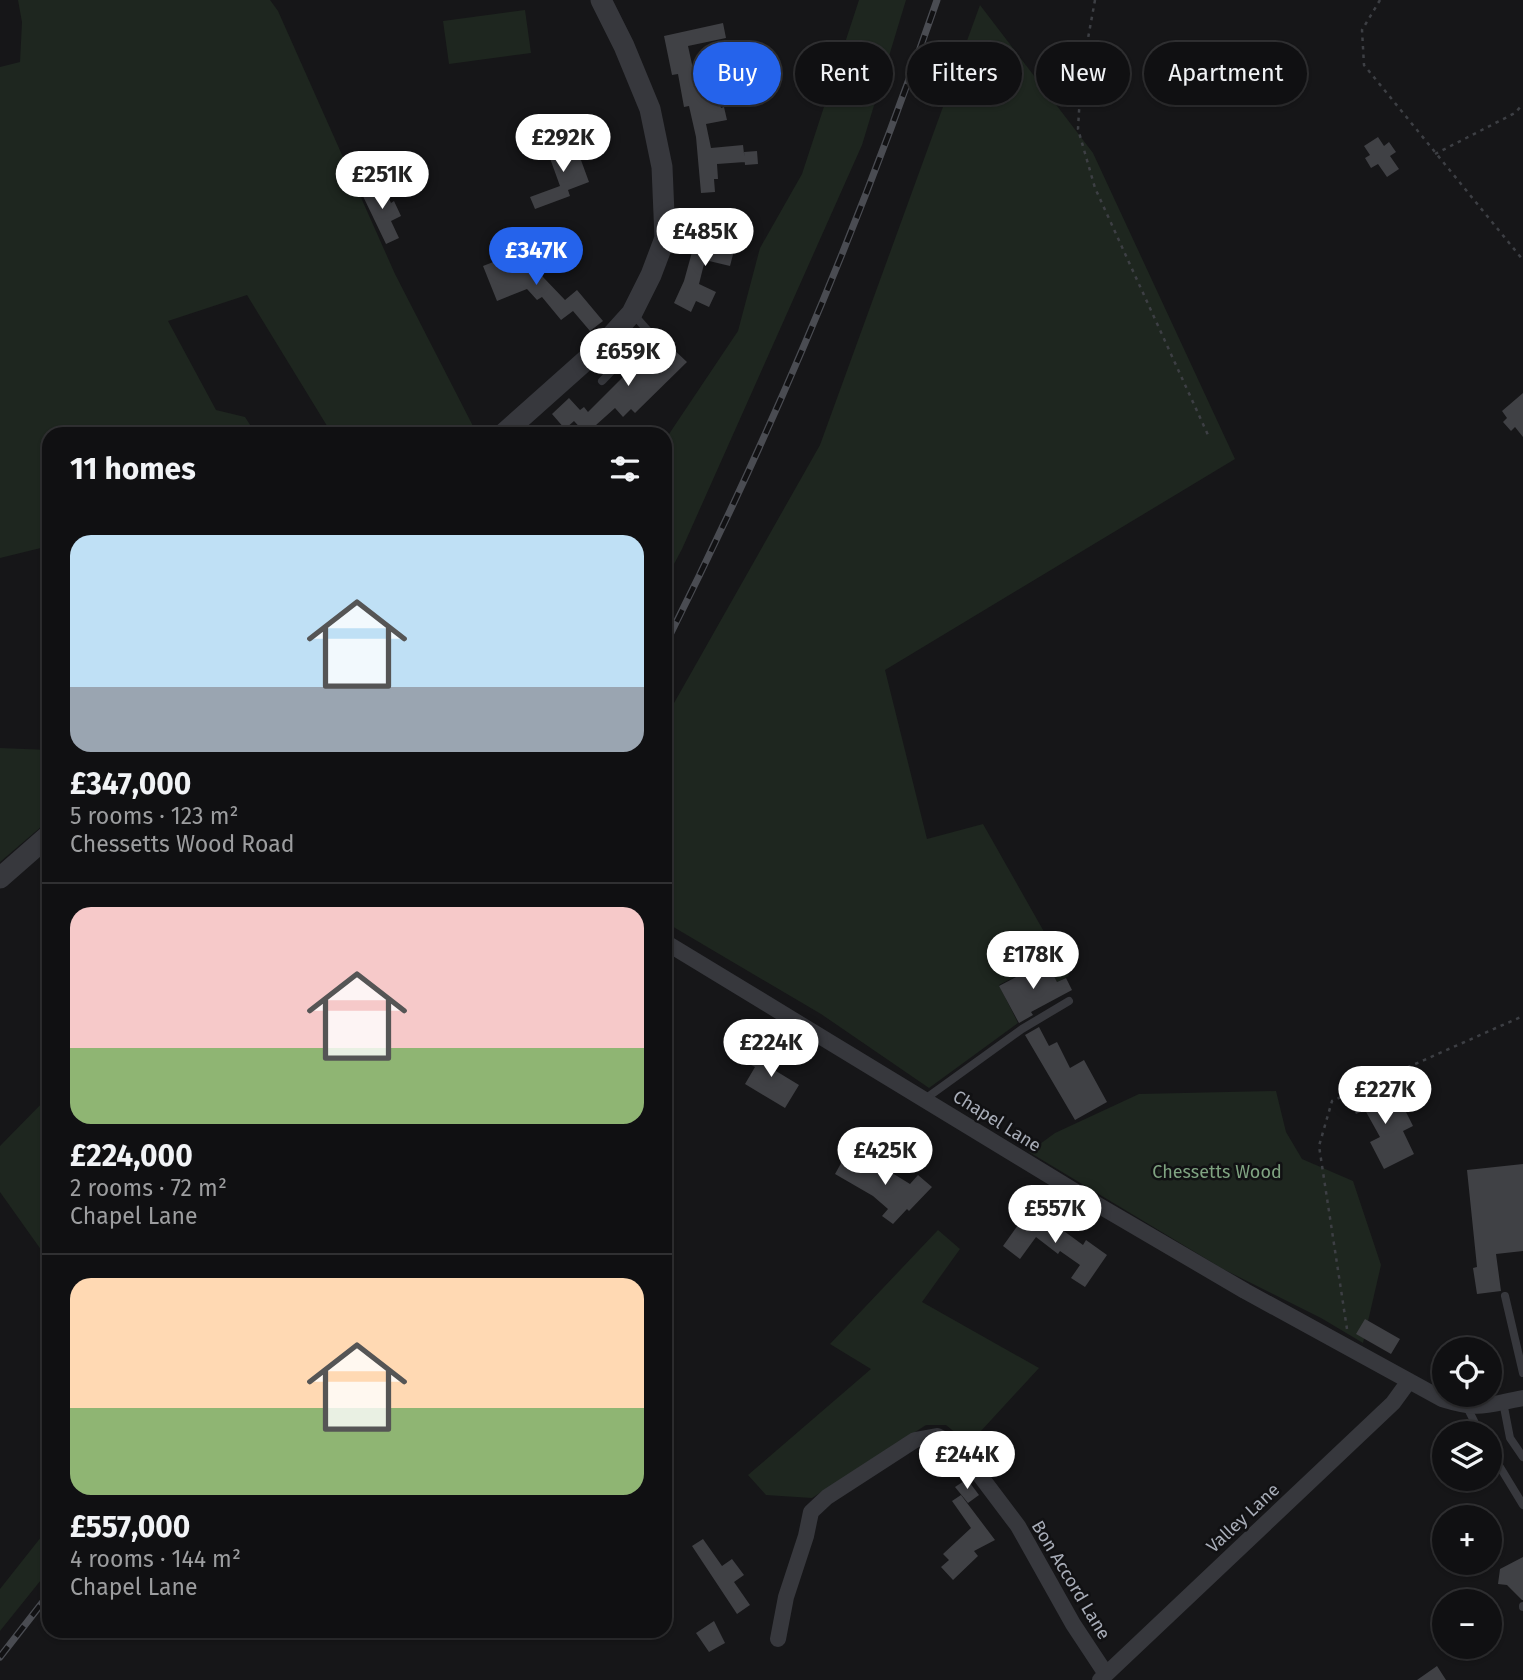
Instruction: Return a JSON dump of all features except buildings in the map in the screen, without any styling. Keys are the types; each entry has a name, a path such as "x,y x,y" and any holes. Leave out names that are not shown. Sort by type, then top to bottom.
{"street":[{"path":"511,427 604,344 632,313 665,238 662,167 650,109 624,46 601,0"},
{"path":"0,878 42,841"},
{"name":"Chapel Lane","path":"672,946 1109,1211 1245,1291 1432,1394"},
{"name":"Valley Lane","path":"1103,1677 1393,1403 1409,1381"},
{"name":"Chapel Lane","path":"1503,1402 1523,1398"},
{"name":"Chapel Lane","path":"1467,1407 1484,1407"},
{"name":"Bon Accord Lane","path":"778,1639 786,1597 807,1536 811,1512 827,1497 915,1440 937,1436 953,1444 961,1452 1010,1516 1041,1564 1103,1677"}],"lane":[{"path":"602,381 649,332 632,313"},
{"path":"925,1099 1023,1029 1069,1001"},
{"path":"1505,1296 1523,1373"},
{"path":"1503,1402 1510,1438 1523,1457"},
{"path":"1467,1407 1474,1421"},
{"path":"1502,1470 1523,1505"}],"path":[{"path":"1095,0 1081,77 1078,129 1095,188 1208,435"},
{"path":"1380,0 1362,30 1364,65 1523,260"},
{"path":"1435,154 1515,113 1523,104"},
{"path":"1349,1347 1319,1146 1332,1101 1523,1016"}],"green space":[{"path":"18,0 270,0 278,11 395,274 473,427 328,427 247,295 168,321 216,410 245,417 251,427 42,427 42,548 0,558 0,67 20,62 22,22"},
{"path":"859,0 906,0 893,43 845,42"},
{"path":"980,5 1008,42 967,42"},
{"path":"525,10 531,53 449,64 443,21"},
{"path":"1022,60 1036,78 1036,105 1056,105 1093,153 1235,459 885,670 927,839 983,824 1069,976 1057,982 1045,961 999,985 1018,1023 929,1088 821,1014 672,926 672,707 820,445 944,105 1022,105"},
{"path":"825,105 874,105 862,145 672,568 672,430 738,331 760,248 802,174"},
{"path":"0,748 42,750 42,826 0,862"},
{"name":"Chessetts Wood","path":"1276,1091 1286,1132 1302,1159 1353,1181 1381,1265 1363,1343 1321,1318 1223,1269 1029,1152 1055,1133 1139,1094"},
{"path":"42,1103 42,1251 0,1192 0,1146"},
{"path":"938,1230 960,1249 922,1302 1039,1368 969,1444 946,1425 926,1425 812,1498 766,1495 748,1475 871,1369 830,1344"},
{"path":"42,1536 42,1579 0,1631 0,1589"}],"railway":[{"path":"672,631 741,487 812,327 877,165 937,0"},
{"path":"0,1657 42,1603"}]}
